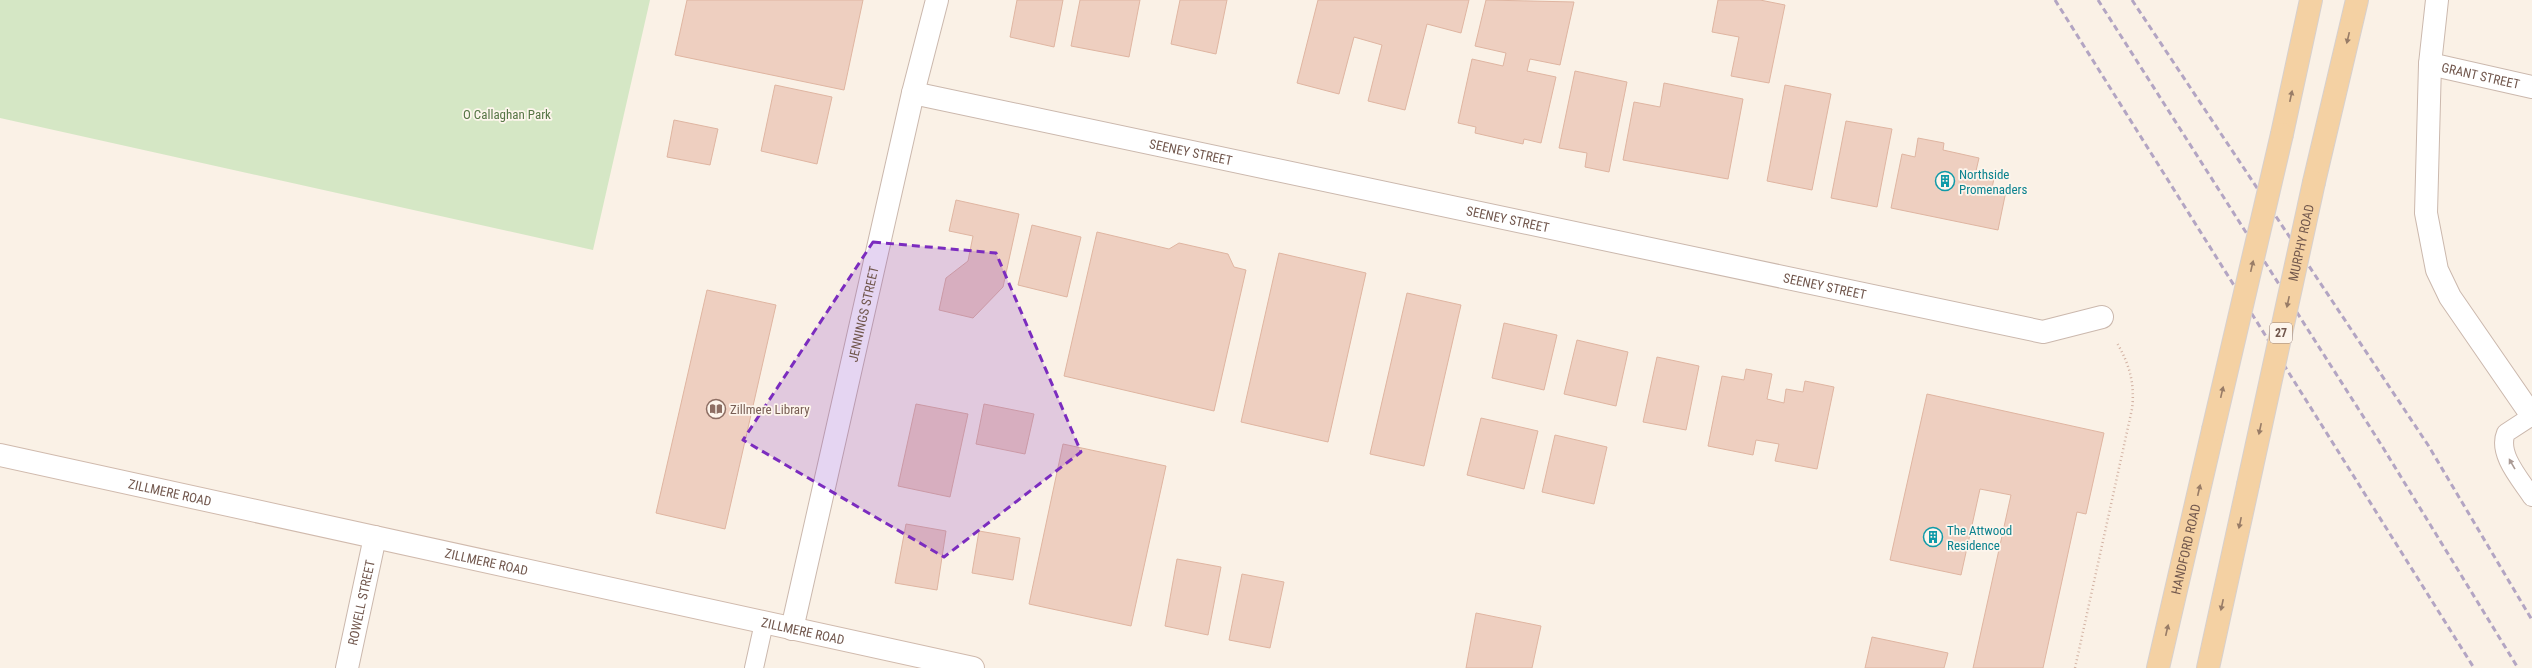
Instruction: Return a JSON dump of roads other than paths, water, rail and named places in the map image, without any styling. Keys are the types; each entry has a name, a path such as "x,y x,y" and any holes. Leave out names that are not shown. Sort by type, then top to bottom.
{"main road":[{"name":"HANDFORD ROAD","path":"2158,668 2282,134 2311,0"},
{"name":"MURPHY ROAD","path":"2208,668 2314,182 2356,0"}],"street":[{"name":"JENNINGS STREET","path":"792,629 913,93 937,0"},
{"path":"2437,0 2430,64 2426,213 2436,270 2450,297 2532,416"},
{"name":"GRANT STREET","path":"2430,64 2532,87"},
{"name":"SEENEY STREET","path":"913,93 2043,332 2102,317"},
{"name":"ZILLMERE ROAD","path":"0,455 972,668"},
{"name":"ROWELL STREET","path":"347,668 375,537"}],"lane":[{"path":"2532,416 2506,433 2503,444 2511,464 2532,497"},
{"path":"754,668 764,623"}],"railway":[{"path":"2055,0 2474,668"},
{"path":"2098,0 2382,446 2518,668"},
{"path":"2132,0 2428,445 2532,620"}],"place":[{"name":"Northside Promenaders","path":"1945,181"},
{"name":"Zillmere Library","path":"716,409"},
{"name":"The Attwood Residence","path":"1933,537"}],"park label":[{"name":"O Callaghan Park","path":"507,114"}]}
